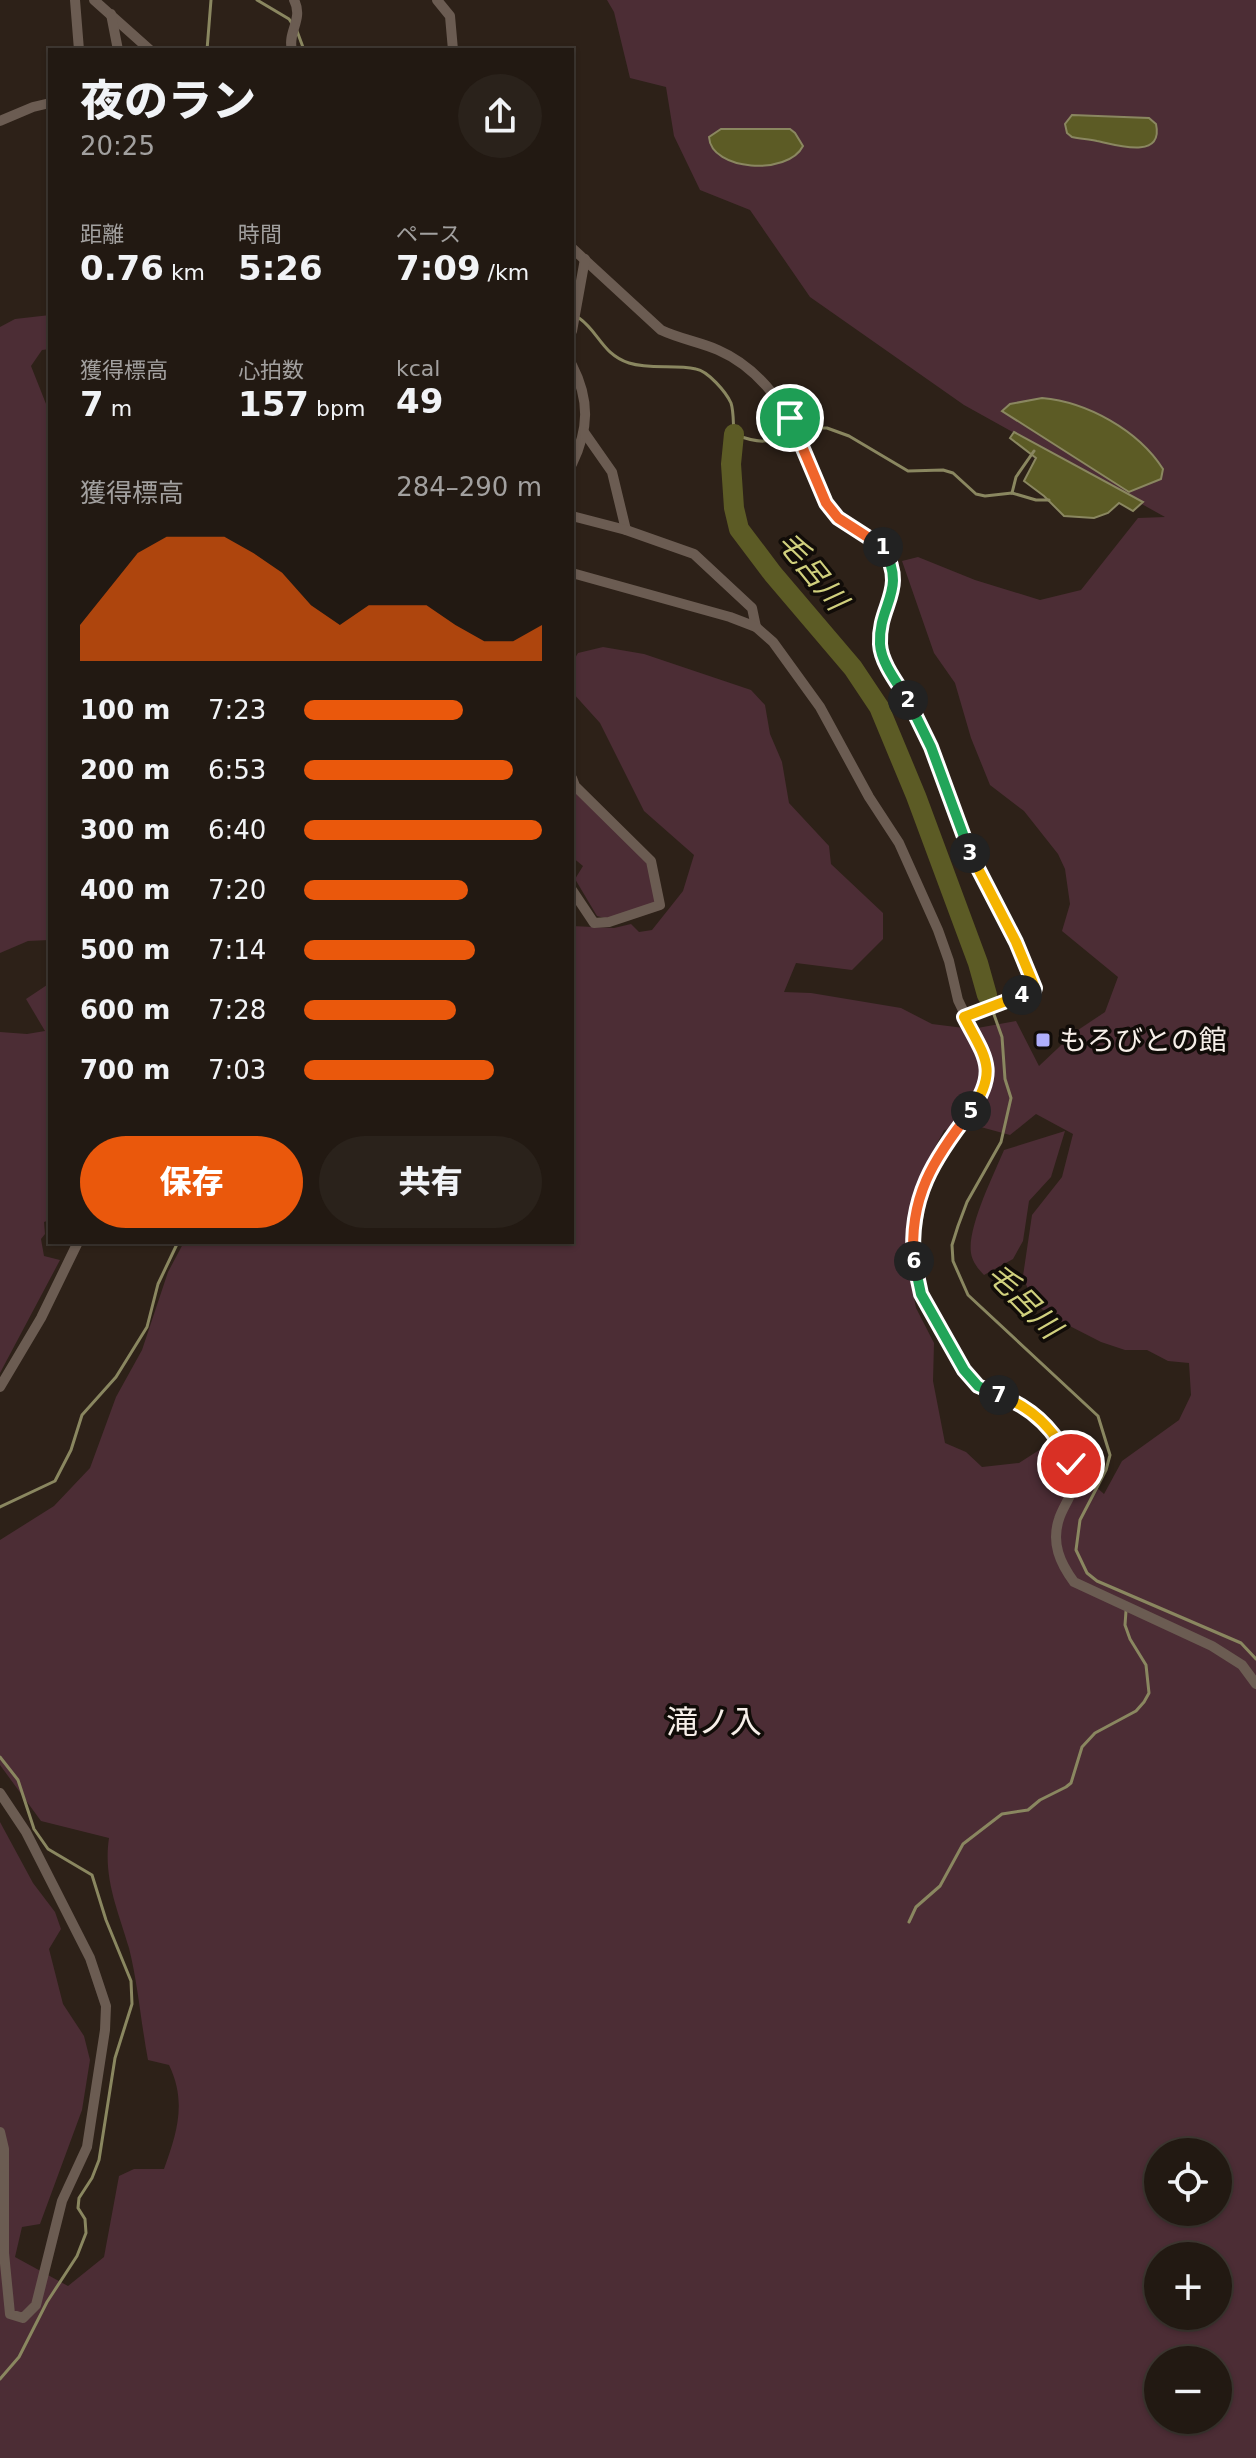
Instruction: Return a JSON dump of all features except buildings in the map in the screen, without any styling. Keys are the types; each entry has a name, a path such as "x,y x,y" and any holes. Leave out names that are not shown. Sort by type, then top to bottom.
{"street":[{"path":"75,0 79,48"},
{"path":"94,0 148,48"},
{"path":"292,48 291,37 299,13 294,0"},
{"path":"437,0 450,16 453,48"},
{"path":"111,14 118,48"},
{"path":"0,121 48,103"},
{"path":"574,250 661,330 716,349 733,358 763,382 790,418 826,503 847,525 881,543 891,560 894,575 879,643 882,656 931,747 962,834 983,882 1016,942 1035,988 968,1016"},
{"path":"574,322 585,259"},
{"path":"574,370 587,405 584,432 574,459"},
{"path":"584,432 612,472 626,530"},
{"path":"574,517 626,530 699,557 752,608 756,627"},
{"path":"574,574 718,613 756,627 773,642 820,707 869,797 899,843 938,930 983,1052 987,1083 925,1178 913,1249 915,1276 921,1294 970,1379 978,1386 1018,1402 1037,1415 1062,1446 1071,1464 1072,1490 1055,1537 1064,1569 1074,1582 1212,1646 1242,1665 1256,1684"},
{"path":"574,783 651,861 660,905 609,922 594,923 574,893"},
{"path":"0,1387 41,1318 77,1244"},
{"path":"0,1793 26,1832 90,1958 106,2006 87,2147 62,2201 36,2305 23,2318 10,2314 8,2305 4,2253 5,2164 0,2132"}],"shaded area":[{"path":"607,0 1256,0 1256,2458 0,2458 0,1822 33,1883 55,1912 61,1929 49,1949 63,2004 84,2036 90,2060 82,2110 40,2224 22,2227 15,2257 68,2286 104,2257 119,2176 134,2169 164,2169 173,2143 179,2105 169,2065 148,2060 132,1962 110,1880 109,1838 41,1821 0,1765 0,1540 54,1506 90,1468 116,1397 142,1350 168,1272 183,1244 574,1244 574,926 614,928 631,924 639,932 652,930 683,891 694,855 644,811 600,723 574,694 574,660 578,653 603,647 644,654 751,690 765,705 770,734 782,762 789,803 829,846 831,864 883,913 883,939 852,970 796,963 784,992 811,993 901,1008 932,1024 972,1029 1016,1021 1039,1066 1075,1032 1105,1012 1118,977 1062,931 1070,904 1065,869 1058,854 1024,811 990,785 971,738 955,683 934,653 902,561 918,557 975,580 1040,600 1081,590 1138,518 1165,517 964,405 810,297 750,210 700,190 674,136 666,87 630,78 614,12","holes":["1036,1114 1073,1134 1062,1177 1032,1215 1023,1276 1033,1303 1056,1319 1101,1342 1125,1350 1147,1350 1168,1361 1189,1363 1191,1395 1179,1420 1122,1461 1104,1494 1086,1478 1062,1465 1058,1449 1047,1445 1019,1463 982,1467 966,1452 945,1443 933,1381 934,1343 916,1308 907,1260 909,1214 921,1175 944,1130 977,1126 1010,1135"]},
{"path":"1072,115 1149,118 1156,124 1157,135 1153,142 1137,148 1072,137 1067,133 1065,124"},
{"path":"721,129 790,129 803,146 795,156 782,162 751,166 736,163 722,157 713,148 709,137"},
{"path":"48,315 48,349 42,350 31,366 48,409 48,940 28,941 0,953 0,327 15,319"},
{"path":"1042,398 1076,405 1126,430 1163,469 1161,479 1129,492 1002,411 1010,404"},
{"path":"1014,432 1143,502 1133,511 1119,503 1108,513 1094,518 1064,516 1024,481 1036,458 1010,438"},
{"path":"574,791 647,862 656,902 608,919 597,916 575,879 583,866 574,859"},
{"path":"48,984 48,1221 44,1222 45,1234 41,1239 44,1256 60,1260 0,1373 0,1032 27,1034 45,1031 26,999"},
{"path":"1065,1131 1051,1177 1029,1201 1023,1241 1013,1259 984,1275 973,1259 971,1242 982,1201 1004,1150"}],"waterway":[{"path":"207,48 211,0"},
{"name":"毛呂川","path":"257,0 289,19 293,25"},
{"name":"毛呂川","path":"297,31 303,48"},
{"name":"毛呂川","path":"579,318 613,354 629,363 696,369 706,374 731,403 734,434 763,441 777,439 792,431"},
{"path":"798,428 827,428 849,436 908,471 943,470 953,473 976,494 1012,493 1036,500 1049,500"},
{"name":"毛呂川","path":"734,434 731,464 739,529 853,668 879,707 916,796 987,995"},
{"path":"1012,493 1016,477 1034,451"},
{"name":"毛呂川","path":"987,995 1002,1037 1005,1079 1011,1098 1001,1142 967,1202 958,1226 952,1245 953,1261 968,1295 1098,1416 1110,1455 1106,1470 1080,1520 1076,1550 1087,1573 1097,1581 1241,1643 1256,1659"},
{"path":"0,1507 55,1481 71,1450 82,1415 116,1377 147,1327 158,1284 177,1244"},
{"path":"909,1922 916,1907 940,1886 963,1844 1002,1814 1028,1810 1066,1787 1071,1783 1082,1747 1095,1733 1136,1711 1144,1702 1149,1693 1146,1665 1130,1639 1125,1625 1126,1611"},
{"path":"0,1757 18,1780 34,1829 48,1849 92,1875 131,1981 132,2004 115,2058 99,2160 79,2198 78,2208 85,2219 86,2233 77,2256 47,2302 19,2357 0,2379"}],"place":[{"name":"もろびとの館","path":"1043,1040"}],"district":[{"name":"滝ノ入","path":"714,1722"}],"route":[{"path":"790,418 826,503 847,525 881,543 891,560 894,575 879,643 882,656 931,747 962,834 983,882 1016,942 1035,988 964,1017 983,1052 987,1083 925,1178 913,1249 917,1285 970,1379 978,1386 1018,1402 1037,1415 1052,1431 1071,1464"}]}
